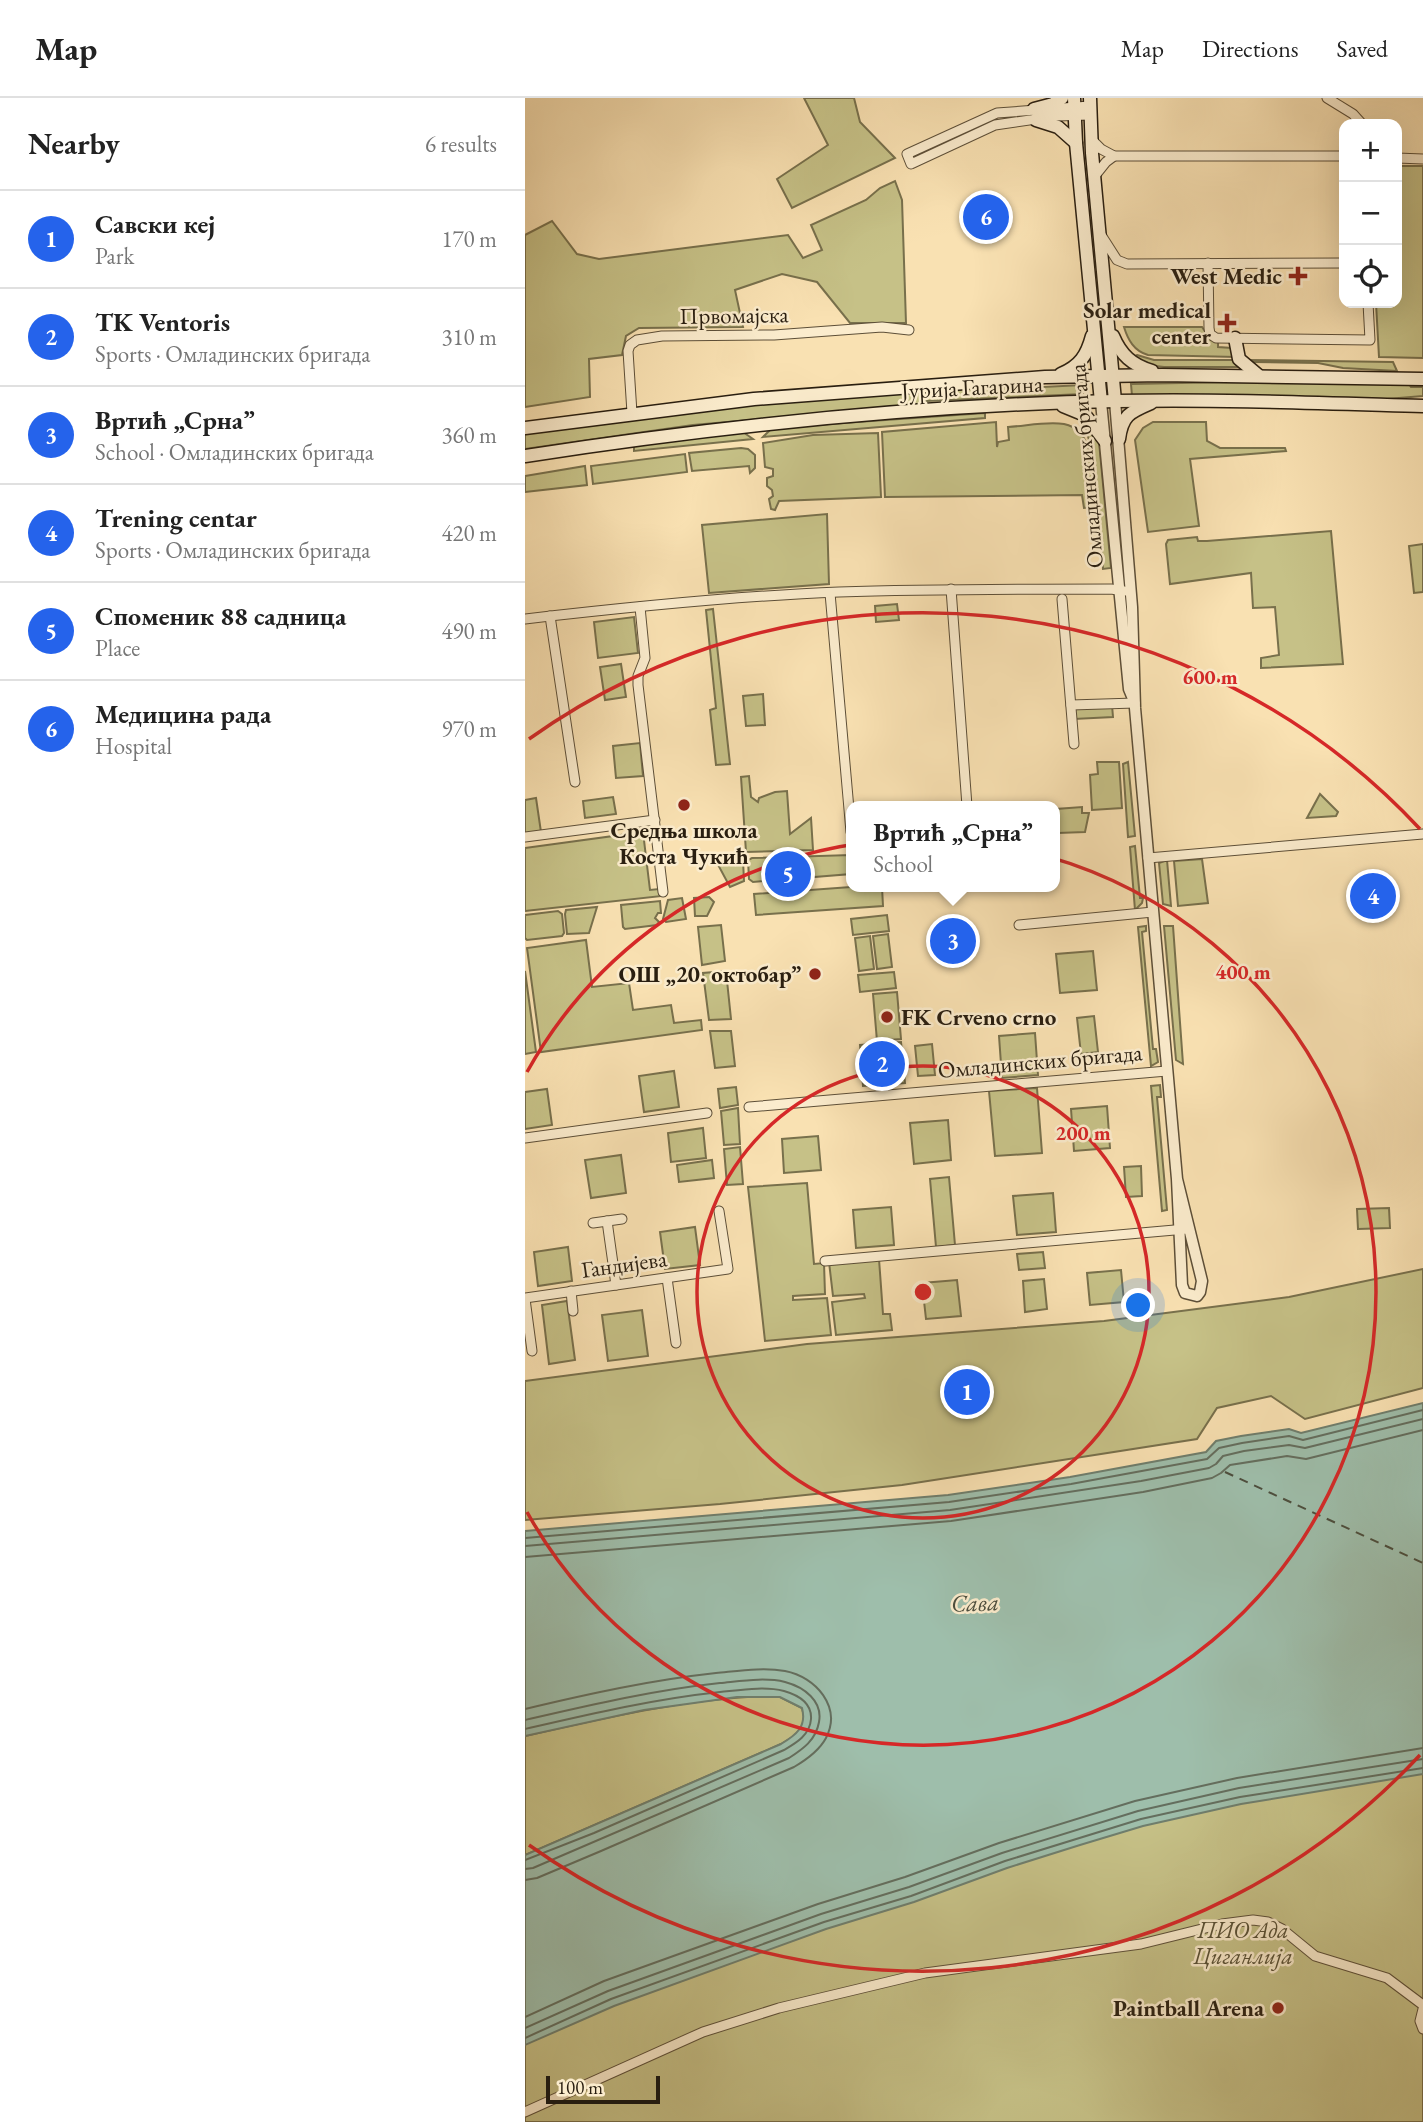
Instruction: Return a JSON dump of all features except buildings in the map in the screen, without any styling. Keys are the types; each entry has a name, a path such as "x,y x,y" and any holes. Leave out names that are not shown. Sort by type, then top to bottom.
{"main road":[{"path":"1035,115 1062,98"},
{"name":"Омладинских бригада","path":"1090,106 1115,401"},
{"name":"Омладинских бригада","path":"1074,107 1101,402"},
{"path":"1035,115 1058,127 1076,143"},
{"path":"1109,326 1124,356 1139,366 1162,375"},
{"path":"1051,377 1069,371 1083,359 1094,327"},
{"path":"1235,338 1240,359 1258,375"},
{"name":"Јурија Гагарина","path":"525,428 806,394 1051,377 1258,375 1423,379"},
{"path":"1046,404 1071,408 1085,415 1112,440 1124,418 1154,401"},
{"name":"Јурија Гагарина","path":"525,456 687,434 843,417 1046,404 1154,401 1423,406"}],"street":[{"path":"1327,98 1357,119"},
{"path":"1035,115 987,116 907,154 911,164 995,125 1074,107 1090,106"},
{"path":"1091,139 1114,156 1339,156"},
{"path":"1094,178 1114,156"},
{"path":"1402,158 1423,159"},
{"path":"1101,235 1121,262 1339,263"},
{"path":"1208,263 1210,334 1216,338 1370,340 1368,308"},
{"name":"Првомајска","path":"632,413 628,351 630,345 637,340 662,335 774,335 874,328 909,330"},
{"name":"Омладинских бригада","path":"1115,401 1112,440 1118,590 1129,689 1135,703"},
{"name":"Омладинских бригада","path":"1101,402 1112,440 1131,592 1135,703 1177,1179 1184,1229 1182,1285 1185,1293 1194,1296 1200,1292 1202,1281 1184,1229"},
{"path":"951,589 967,801"},
{"path":"525,619 640,607 830,593 951,589 1131,592"},
{"path":"830,593 848,801"},
{"path":"1062,599 1074,744"},
{"path":"640,607 645,658 638,676 638,685 663,892"},
{"path":"550,616 575,782"},
{"path":"1071,705 1135,703"},
{"path":"525,837 655,820"},
{"path":"1148,858 1423,834"},
{"path":"1019,925 1153,912"},
{"name":"Омладинских бригада","path":"750,1107 1167,1071"},
{"path":"525,1138 707,1113"},
{"name":"Гандијева","path":"525,1298 727,1269 719,1211"},
{"path":"593,1223 622,1219"},
{"path":"607,1221 616,1285"},
{"path":"825,1261 1184,1229"},
{"path":"667,1278 677,1342"},
{"path":"571,1292 573,1311"},
{"path":"525,1298 533,1350"},
{"path":"525,2112 703,2032 779,2008 925,1973 1141,1944 1222,1924 1254,1920 1268,1922 1282,1929 1315,1956 1387,1978 1423,2007 1420,2021 1423,2029"}],"green space":[{"path":"804,98 854,98 860,122 895,158 792,208 777,179 828,145"},
{"path":"1402,166 1423,166 1423,358 1379,357 1376,308 1402,308"},
{"path":"895,181 902,200 906,323 850,323 817,282 782,274 735,290 743,327 639,328 626,336 622,355 589,359 590,397 525,407 525,235 552,221 577,254 599,259 788,235 803,258 822,250 811,225 866,200 880,188"},
{"path":"1124,327 1202,327 1211,340 1218,341 1218,347 1232,348 1236,357 1148,355 1132,344"},
{"path":"1137,355 1154,360 1237,360 1244,367 1164,367 1147,365 1132,358"},
{"path":"1248,360 1393,362 1397,371 1343,368 1318,363"},
{"path":"1020,384 1022,388 1083,385 1083,394 927,401 911,406 693,425 525,449 525,433 759,404"},
{"path":"1131,384 1409,384 1411,387 1423,387 1423,396 1387,399 1132,396"},
{"path":"985,413 985,418 763,437 772,428"},
{"path":"1088,421 1099,442 1111,568 1103,569 1093,454 1085,426"},
{"path":"996,422 997,447 998,442 1009,440 1008,427 1064,424 1083,436 1091,458 1093,507 1084,508 1082,495 885,497 882,432"},
{"path":"1153,422 1206,422 1207,441 1220,448 1285,448 1286,451 1190,459 1199,526 1148,532 1135,440 1143,428"},
{"path":"743,432 753,439 634,451 634,446"},
{"path":"878,433 881,497 779,501 775,510 771,509 769,499 773,496 772,490 767,486 767,478 773,476 773,469 765,467 763,443 813,435"},
{"path":"748,449 755,455 755,468 750,473 749,466 692,471 689,453"},
{"path":"685,454 687,472 593,484 591,466"},
{"path":"585,466 587,485 525,492 525,476"},
{"path":"827,514 829,584 709,593 702,525"},
{"path":"1331,531 1343,664 1261,668 1261,658 1279,655 1275,607 1253,608 1251,573 1170,584 1166,544 1168,540 1197,537 1198,541 1207,541"},
{"path":"1423,544 1423,592 1414,593 1409,546"},
{"path":"897,604 899,620 876,622 875,606"},
{"path":"713,609 730,764 716,765 710,710 716,708 706,610"},
{"path":"634,617 638,653 598,658 594,622"},
{"path":"621,664 626,697 605,700 600,667"},
{"path":"763,694 765,725 746,726 743,696"},
{"path":"1112,705 1113,717 1074,719 1073,707"},
{"path":"640,743 643,776 616,778 613,746"},
{"path":"1097,762 1119,762 1122,808 1092,810 1090,775 1098,774"},
{"path":"1128,762 1135,836 1128,837 1123,764"},
{"path":"749,776 751,797 758,802 759,798 787,791 790,834 811,818 813,850 746,852 741,777"},
{"path":"1320,794 1338,812 1336,816 1307,818"},
{"path":"613,797 616,814 585,818 583,801"},
{"path":"536,798 541,832 525,834 525,800"},
{"path":"1082,807 1082,813 1089,813 1085,832 1060,833 1060,809"},
{"path":"643,832 650,890 659,889 662,896 525,911 525,848"},
{"path":"1135,846 1140,898 1143,898 1135,910 1130,847"},
{"path":"846,855 846,874 753,882 749,879 748,860"},
{"path":"1202,859 1208,903 1178,906 1174,861"},
{"path":"743,860 744,881 730,887 716,861"},
{"path":"1167,860 1171,906 1163,904 1159,863"},
{"path":"846,887 846,892 882,892 883,906 756,915 754,894"},
{"path":"709,897 714,902 707,916 695,916 694,898"},
{"path":"682,898 686,919 666,922 663,919 668,900"},
{"path":"660,901 661,913 655,918 659,922 657,925 625,929 623,927 621,905"},
{"path":"597,907 589,933 567,934 566,910"},
{"path":"558,911 562,914 562,936 527,940 525,938 525,915"},
{"path":"887,915 889,931 853,935 851,919"},
{"path":"721,925 725,961 702,965 698,927"},
{"path":"1146,926 1146,931 1142,932 1153,1049 1156,1049 1158,1062 1151,1066 1138,927"},
{"path":"1164,926 1173,926 1183,1064 1176,1060"},
{"path":"888,934 892,967 877,969 873,936"},
{"path":"870,936 874,969 859,971 855,938"},
{"path":"586,940 592,987 629,983 633,1010 671,1005 674,1023 701,1020 702,1030 541,1052 527,948"},
{"path":"1093,951 1097,990 1060,993 1056,954"},
{"path":"525,971 536,1052 525,1054"},
{"path":"726,971 731,1019 709,1020 703,973"},
{"path":"894,972 896,988 860,992 858,975"},
{"name":"FK Crveno crno","path":"897,992 901,1039 877,1041 873,994"},
{"path":"1094,1016 1098,1052 1081,1054 1077,1018"},
{"path":"710,1031 731,1031 735,1066 715,1068"},
{"path":"1035,1033 1038,1075 1002,1078 999,1036"},
{"path":"901,1042 905,1083 863,1086 860,1045"},
{"path":"932,1044 935,1075 918,1076 915,1046"},
{"path":"674,1071 679,1107 644,1112 639,1076"},
{"path":"1160,1085 1161,1097 1157,1097 1167,1210 1162,1211 1151,1086"},
{"path":"736,1087 738,1105 720,1108 718,1089"},
{"path":"1037,1088 1042,1153 995,1156 989,1091"},
{"path":"547,1089 552,1125 525,1129 525,1092"},
{"path":"1107,1106 1110,1148 1074,1151 1071,1109"},
{"path":"738,1108 740,1144 724,1145 721,1111"},
{"path":"948,1120 951,1160 914,1164 910,1123"},
{"path":"703,1128 706,1158 671,1162 668,1133"},
{"path":"818,1136 821,1170 784,1173 782,1139"},
{"path":"740,1147 743,1184 727,1185 724,1149"},
{"path":"621,1155 626,1193 591,1198 585,1160"},
{"path":"712,1160 714,1178 679,1182 677,1165"},
{"path":"1141,1166 1142,1196 1126,1197 1124,1167"},
{"path":"949,1177 955,1245 936,1247 930,1179"},
{"path":"807,1183 814,1264 824,1263 825,1294 793,1296 793,1300 827,1298 831,1335 765,1341 748,1187"},
{"path":"1053,1193 1056,1232 1017,1235 1013,1196"},
{"path":"891,1207 894,1245 856,1248 853,1210"},
{"path":"1389,1208 1390,1228 1358,1229 1357,1209"},
{"path":"695,1227 700,1265 665,1269 660,1232"},
{"path":"568,1247 572,1281 538,1286 534,1252"},
{"path":"1043,1252 1045,1268 1019,1270 1017,1254"},
{"path":"879,1259 883,1314 890,1314 892,1330 836,1335 832,1302 865,1298 864,1294 833,1296 829,1262"},
{"path":"1423,1269 1423,1388 1305,1419 1271,1396 1217,1408 1197,1439 902,1485 525,1520 525,1381 807,1344 1104,1321 1289,1297"},
{"path":"1121,1270 1124,1302 1090,1305 1087,1273"},
{"path":"1044,1279 1047,1309 1025,1312 1023,1281"},
{"path":"957,1280 961,1316 926,1319 922,1283"},
{"path":"567,1301 575,1360 549,1364 542,1305"},
{"path":"642,1310 648,1356 608,1361 602,1315"},
{"path":"761,1696 780,1697 802,1708 802,1727 794,1736 525,1855 525,1736 671,1706"},
{"name":"ПИО Ада Циганлија","path":"1423,1713 1423,2122 525,2122 525,2010"}],"water":[{"name":"Сава","path":"1423,1403 1423,1774 1241,1804 1143,1826 1080,1845 826,1929 614,2006 525,2045 525,1855 781,1744 799,1730 803,1715 802,1708 780,1697 737,1697 644,1710 525,1736 525,1531 948,1495 1070,1477 1206,1452 1216,1441 1289,1429 1301,1433"}],"ferry route":[{"path":"1225,1472 1423,1563"}],"place":[{"name":"Медицина рада","path":"986,217"},
{"name":"West Medic","path":"1298,276"},
{"name":"Solar medical center","path":"1227,323"},
{"name":"Средња школа Коста Чукић","path":"684,805"},
{"name":"Споменик 88 садница","path":"788,874"},
{"name":"Trening centar","path":"1373,896"},
{"name":"Вртић „Срна”","path":"953,941"},
{"name":"ОШ „20. октобар”","path":"815,974"},
{"name":"FK Crveno crno","path":"887,1017"},
{"name":"TK Ventoris","path":"882,1064"},
{"name":"Савски кеј","path":"967,1392"},
{"name":"Paintball Arena","path":"1278,2008"}]}
